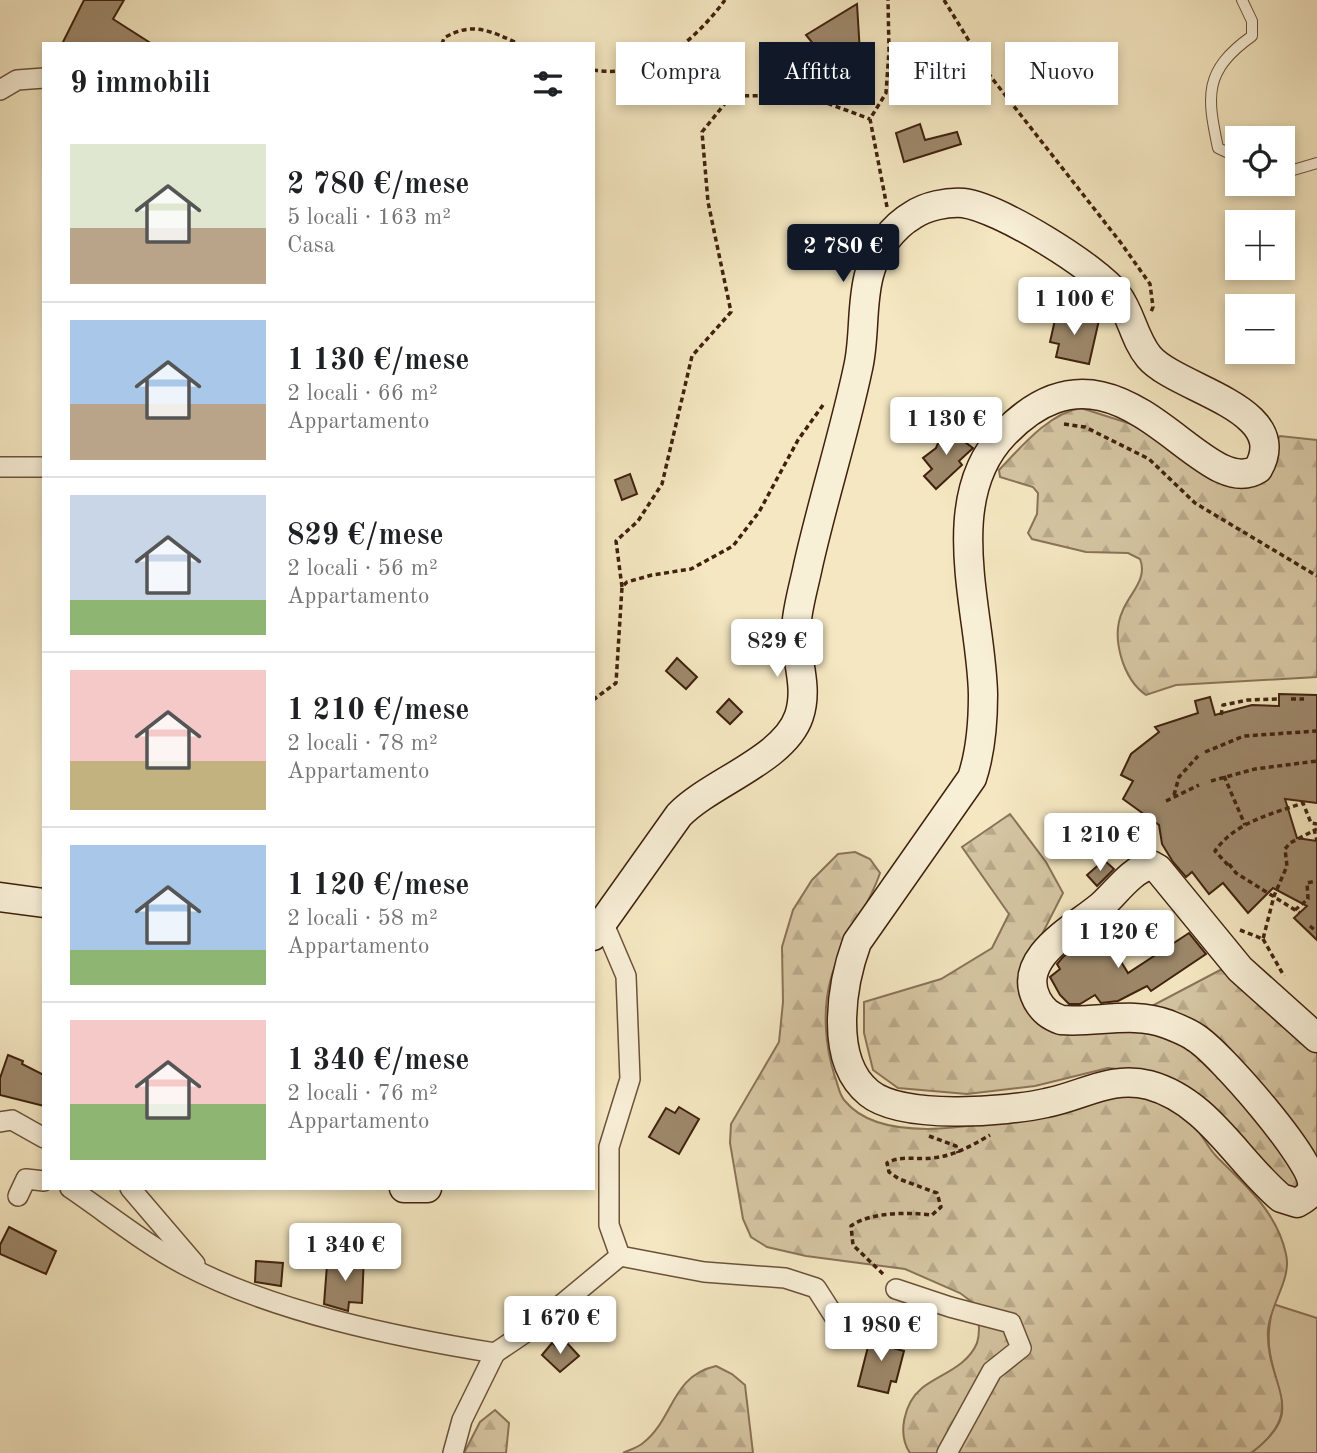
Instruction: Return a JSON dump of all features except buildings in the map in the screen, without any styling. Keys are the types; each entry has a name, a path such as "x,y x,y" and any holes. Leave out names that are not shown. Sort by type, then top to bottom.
{"street":[{"path":"0,90 17,80 42,78"},
{"path":"620,1256 609,1225 609,1147 630,1079 626,976 598,929 679,815 694,800 778,745 799,716 803,691 796,630 804,586 859,365 869,274 895,229 928,206 964,203 992,214 1034,235 1095,272 1118,296 1149,358 1169,373 1245,415 1265,441 1263,461 1254,472 1232,474 1218,468 1162,427 1112,399 1083,392 1041,404 1020,418 989,453 976,484 969,533 969,588 983,693 980,754 972,779 857,942 846,981 843,1043 856,1077 868,1093 887,1103 957,1112 1047,1104 1113,1082 1148,1085 1173,1093 1196,1108 1281,1198 1297,1203 1310,1194 1312,1185 1301,1157 1250,1094 1197,1038 1152,1019 1061,1020 1049,1016 1034,993 1033,975 1049,946 1145,867 1158,869 1225,935 1240,969 1317,1038"},
{"path":"0,467 42,467"},
{"path":"0,897 42,903"},
{"path":"0,1122 12,1120 42,1137"},
{"path":"18,1196 26,1179 42,1181"},
{"path":"73,1190 184,1265 255,1294 399,1338 495,1353"},
{"path":"132,1190 203,1273"},
{"path":"620,1256 704,1272 785,1278 816,1288 843,1330"},
{"path":"453,1453 463,1420 495,1353 538,1324 620,1256"},
{"path":"896,1289 1011,1323 1021,1348 992,1371 947,1453"}],"lane":[{"path":"1225,151 1218,148 1209,108 1210,87 1240,45 1252,36 1252,21 1242,0"},
{"path":"1295,169 1317,163"}],"path":[{"path":"595,70 634,70 666,59 707,24 725,0"},
{"path":"888,0 886,93 870,119 882,193 895,229"},
{"path":"944,0 991,77 1150,284 1153,307 1138,337"},
{"path":"443,42 444,38 460,28 491,31 515,42"},
{"path":"595,699 616,683 620,656 617,633 622,587 616,541 638,521 662,484 692,356 731,312 708,202 702,132 730,96 804,95 870,119"},
{"path":"622,587 627,582 652,575 691,569 733,546 759,512 798,440 829,397"},
{"path":"1061,424 1085,426 1149,459 1195,503 1317,576"},
{"path":"1221,715 1223,705 1248,700 1279,699"},
{"path":"1291,699 1304,699"},
{"path":"1205,752 1244,737 1317,731"},
{"path":"1174,795 1179,776 1195,758 1190,751"},
{"path":"1211,781 1224,776 1317,761"},
{"path":"1224,776 1245,825"},
{"path":"1166,801 1199,785"},
{"path":"1317,841 1316,827 1311,823 1303,803 1245,825 1215,850 1229,864 1298,912 1308,899 1307,883 1317,878"},
{"path":"1225,935 1263,939 1274,896 1287,866 1285,849 1316,827"},
{"path":"1310,926 1317,932"},
{"path":"896,1289 853,1245 850,1226 876,1216 918,1213 932,1216 941,1207 937,1193 898,1179 888,1172 887,1163 894,1159 932,1158 958,1153 991,1135"}],"green space":[{"path":"1081,408 1131,424 1243,482 1280,436 1317,440 1317,677 1176,685 1146,695 1138,688 1121,657 1118,632 1123,610 1142,573 1140,559 1128,553 1086,552 1032,539 1028,533 1037,514 1038,493 1033,487 1000,477 999,470 1036,432 1069,411"},
{"path":"1010,814 1046,862 1063,893 1035,948 1029,1001 1134,1026 1187,1048 1220,1075 1249,1107 1299,1177 1297,1186 1290,1189 1152,1073 1108,1068 1035,1086 967,1094 898,1088 873,1070 864,1033 864,1002 941,979 992,948 1009,914 962,847"},
{"path":"855,852 870,859 880,873 869,900 841,951 828,990 827,1040 835,1077 845,1101 863,1116 887,1125 914,1129 1003,1121 1109,1096 1147,1099 1173,1110 1195,1127 1214,1153 1268,1212 1282,1239 1287,1263 1268,1330 1269,1349 1282,1409 1279,1423 1269,1437 1251,1453 910,1453 903,1428 907,1410 922,1388 960,1364 973,1351 979,1334 976,1305 960,1293 905,1269 806,1256 767,1247 751,1237 743,1219 730,1143 731,1124 779,1042 783,1002 782,947 793,910 812,880 838,854"},
{"path":"1224,968 1317,1039 1317,1168 1148,1008"},
{"path":"1273,1304 1317,1318 1317,1453 1251,1453 1276,1428 1281,1417 1281,1396 1269,1347"},
{"path":"716,1366 745,1385 753,1453 623,1453 641,1445 653,1433 681,1388 690,1379 701,1371"},
{"path":"495,1410 509,1423 506,1453 464,1453 480,1422"}]}
